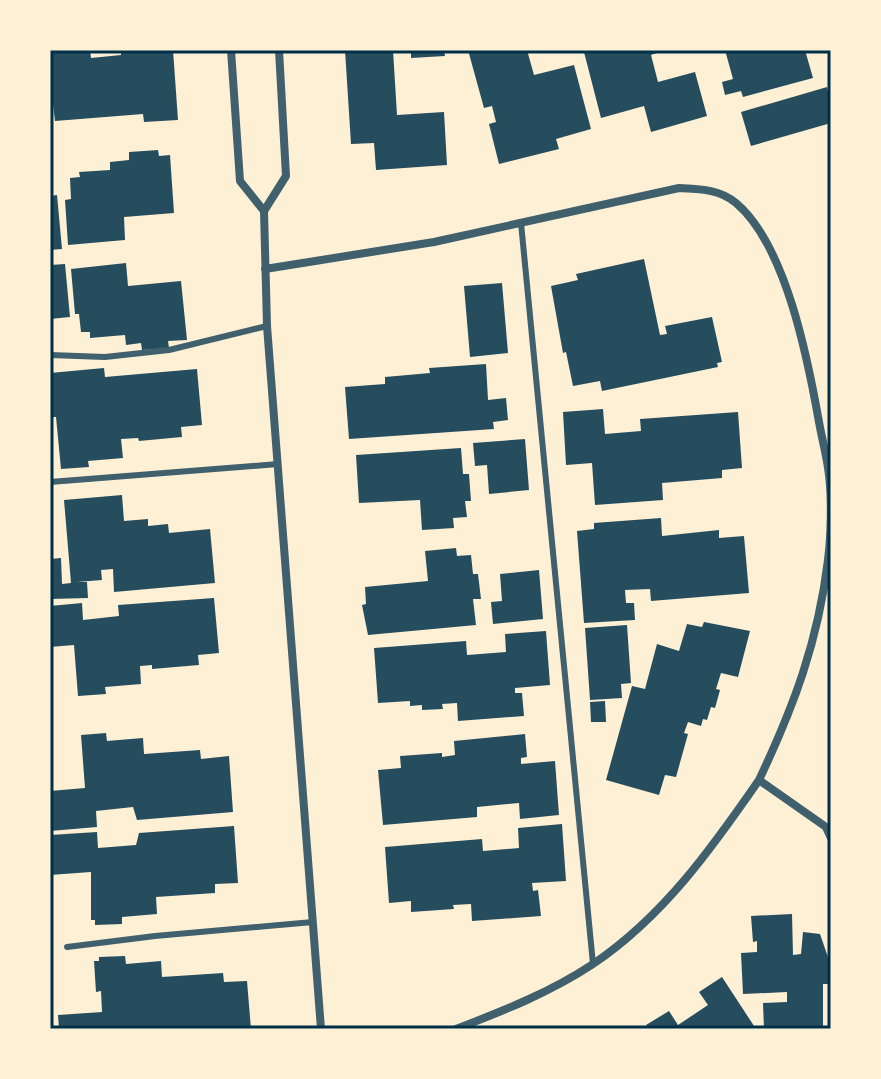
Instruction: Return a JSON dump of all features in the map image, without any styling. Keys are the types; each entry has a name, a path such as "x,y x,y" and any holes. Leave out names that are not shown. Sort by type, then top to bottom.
{"street":[{"path":"231,50 240,181 264,211"},
{"path":"279,50 286,176 264,211 267,326 321,1029"},
{"path":"265,269 434,242 679,188 709,189 736,203 761,234 784,282 806,349 829,477 828,559 810,656 789,716 759,780 711,849 673,894 641,925 593,964 518,1005 456,1029"},
{"path":"759,780 826,827 831,838"}],"lane":[{"path":"521,223 593,964"},
{"path":"50,355 105,357 169,350 267,326"},
{"path":"50,482 278,464"},
{"path":"67,947 313,922"}],"building":[{"path":"50,50 90,50 91,58 121,55 121,52 173,50 178,120 144,122 143,114 55,121"},
{"path":"345,50 393,50 397,115 444,112 447,165 376,170 374,143 351,144"},
{"path":"411,50 444,50 445,56 411,58"},
{"path":"468,50 527,50 534,75 574,65 591,129 556,139 559,149 499,164 489,124 496,122 492,106 484,108"},
{"path":"665,50 651,55 658,82 695,72 707,116 651,132 644,106 601,118 584,52"},
{"path":"725,50 805,50 813,78 743,97 741,91 725,95 722,82 733,79"},
{"path":"827,87 831,123 751,146 741,112"},
{"path":"158,150 159,156 170,155 174,213 124,217 125,240 68,245 65,200 71,199 70,178 80,177 79,172 110,170 110,162 129,160 129,152"},
{"path":"57,195 62,249 50,250 50,196"},
{"path":"644,259 660,335 667,334 665,326 712,317 722,362 717,363 718,367 602,391 600,381 573,386 566,352 563,353 551,286 578,280 576,274"},
{"path":"126,263 128,286 181,281 187,340 168,341 169,348 142,350 141,343 126,345 125,335 90,338 90,332 81,332 79,314 75,314 71,269"},
{"path":"65,264 70,317 50,319 50,265"},
{"path":"502,283 508,353 470,357 464,286"},
{"path":"486,364 488,400 506,398 508,420 493,422 494,429 349,439 345,387 385,384 385,377 430,373 429,368"},
{"path":"104,368 105,377 197,369 202,425 181,427 182,437 139,441 138,438 121,439 123,458 88,461 89,467 61,469 56,417 50,417 50,373"},
{"path":"603,409 605,434 641,431 640,419 738,412 742,468 722,470 722,478 662,483 663,500 595,505 592,463 566,465 563,412"},
{"path":"525,439 529,490 489,494 487,465 475,466 473,443"},
{"path":"461,448 463,474 469,474 471,501 465,501 467,517 453,518 454,528 422,530 420,500 359,503 356,455"},
{"path":"122,495 124,521 148,519 148,526 168,524 169,533 210,529 215,583 114,592 113,569 101,570 102,580 77,582 87,582 88,598 50,599 50,559 61,558 62,584 71,583 64,500"},
{"path":"661,518 662,536 719,530 719,538 744,536 749,593 651,601 650,589 625,590 626,603 634,603 635,620 584,623 577,531 594,529 594,523"},
{"path":"456,548 457,556 471,555 473,574 478,574 481,599 473,599 476,625 368,635 362,605 366,604 365,587 428,581 425,551"},
{"path":"539,570 543,619 493,624 491,602 502,601 500,574"},
{"path":"214,598 219,653 198,655 199,665 152,669 152,665 140,666 141,684 105,687 106,694 78,696 74,645 50,647 50,606 82,603 83,620 119,616 118,605"},
{"path":"704,622 750,631 738,677 721,673 715,708 711,707 707,720 703,719 701,726 688,722 684,733 688,734 676,777 665,775 659,795 606,780 632,686 645,689 657,644 679,651 687,624 702,627"},
{"path":"627,625 631,683 621,684 622,698 590,700 585,628"},
{"path":"546,631 550,685 515,688 515,693 522,693 524,716 458,721 457,703 442,704 443,709 422,710 422,705 410,706 410,701 378,703 374,648 466,641 467,655 506,652 505,634"},
{"path":"605,701 606,722 591,722 590,702"},
{"path":"106,733 107,741 143,738 144,754 200,750 201,759 229,756 233,812 137,820 133,807 96,811 97,827 50,831 50,791 85,788 81,735"},
{"path":"525,734 527,757 521,758 521,764 555,761 559,815 520,819 519,803 477,807 477,817 383,825 378,770 401,768 400,756 455,755 454,741"},
{"path":"562,824 566,881 532,883 533,891 538,890 541,916 472,921 471,904 453,905 454,909 411,912 411,901 389,903 385,847 482,839 483,851 519,848 518,828"},
{"path":"234,826 238,883 215,884 215,893 156,897 157,914 122,917 122,924 95,925 95,920 91,920 91,872 50,875 50,835 97,832 98,848 136,845 139,833"},
{"path":"792,914 793,955 801,954 803,932 820,934 831,966 831,984 823,984 823,1027 764,1029 763,1003 787,1002 787,992 743,994 741,953 757,952 751,916"},
{"path":"125,956 126,964 161,961 162,977 223,973 224,982 247,981 251,1029 59,1029 58,1015 102,1012 101,991 96,992 94,961 99,961 99,957"},
{"path":"722,977 756,1029 649,1029 646,1025 669,1011 678,1025 708,1005 699,992"}]}
